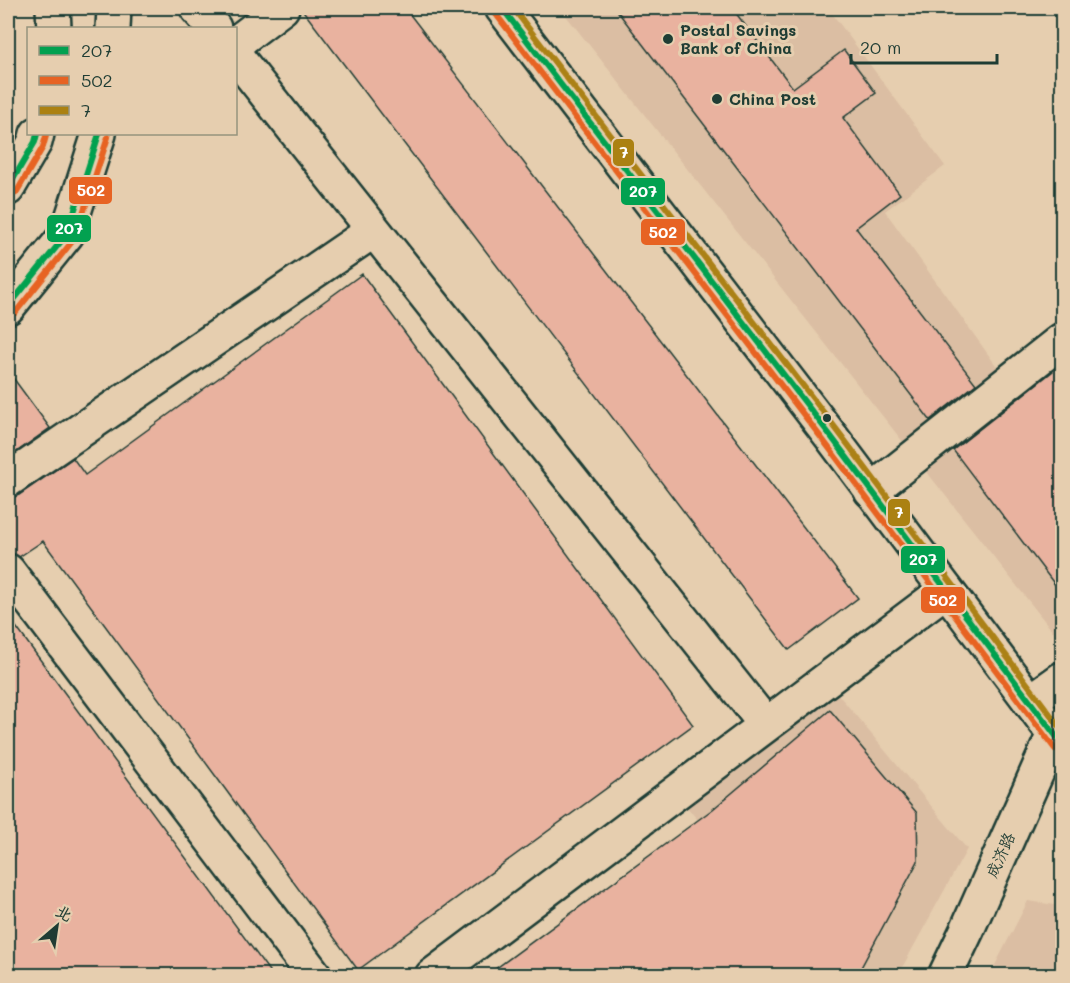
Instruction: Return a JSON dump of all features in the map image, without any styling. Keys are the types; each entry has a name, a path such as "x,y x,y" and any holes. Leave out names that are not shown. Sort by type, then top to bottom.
{"main road":[{"path":"53,8 54,27"},
{"path":"113,27 114,8"},
{"path":"197,8 213,27"},
{"path":"237,42 282,8"},
{"path":"502,8 1058,739"},
{"path":"237,57 766,725"},
{"path":"8,188 37,135"},
{"path":"8,308 67,234 99,135"},
{"path":"8,480 373,231"},
{"path":"871,491 1062,340"},
{"path":"8,571 315,975"},
{"path":"432,975 946,590"},
{"path":"1030,702 1062,679"},
{"name":"成济路","path":"945,975 1058,739"}],"shaded area":[{"path":"560,8 828,8 945,166 885,211 1013,389 1062,354 1062,643"},
{"path":"837,693 967,849 898,975 829,975 686,806"},
{"path":"1028,901 1062,906 1062,975 990,975"}],"building":[{"path":"301,8 405,8 858,598 789,650"},
{"path":"615,8 732,8 793,88 844,50 876,93 843,118 900,194 856,228 976,384 930,420"},
{"path":"362,274 693,725 358,970 43,541 19,557 8,553 8,498 19,495 73,458 85,475"},
{"path":"1062,364 1062,594 953,450"},
{"path":"8,371 50,428 8,458"},
{"path":"8,616 272,975 8,975"},
{"path":"830,710 917,813 918,861 857,975 487,975 713,809"}],"transit line":[{"name":"207","path":"502,8 830,435 1062,744"},
{"name":"7","path":"513,8 837,430 1062,730"},
{"name":"502","path":"495,13 823,440 1055,749"},
{"name":"207","path":"8,188 37,135"},
{"name":"207","path":"8,307 67,234 99,135"},
{"name":"502","path":"16,193 43,147 46,136"},
{"name":"502","path":"15,313 75,238 108,137"}],"place":[{"name":"Postal Savings Bank of China","path":"668,39"},
{"name":"China Post","path":"717,99"}]}
